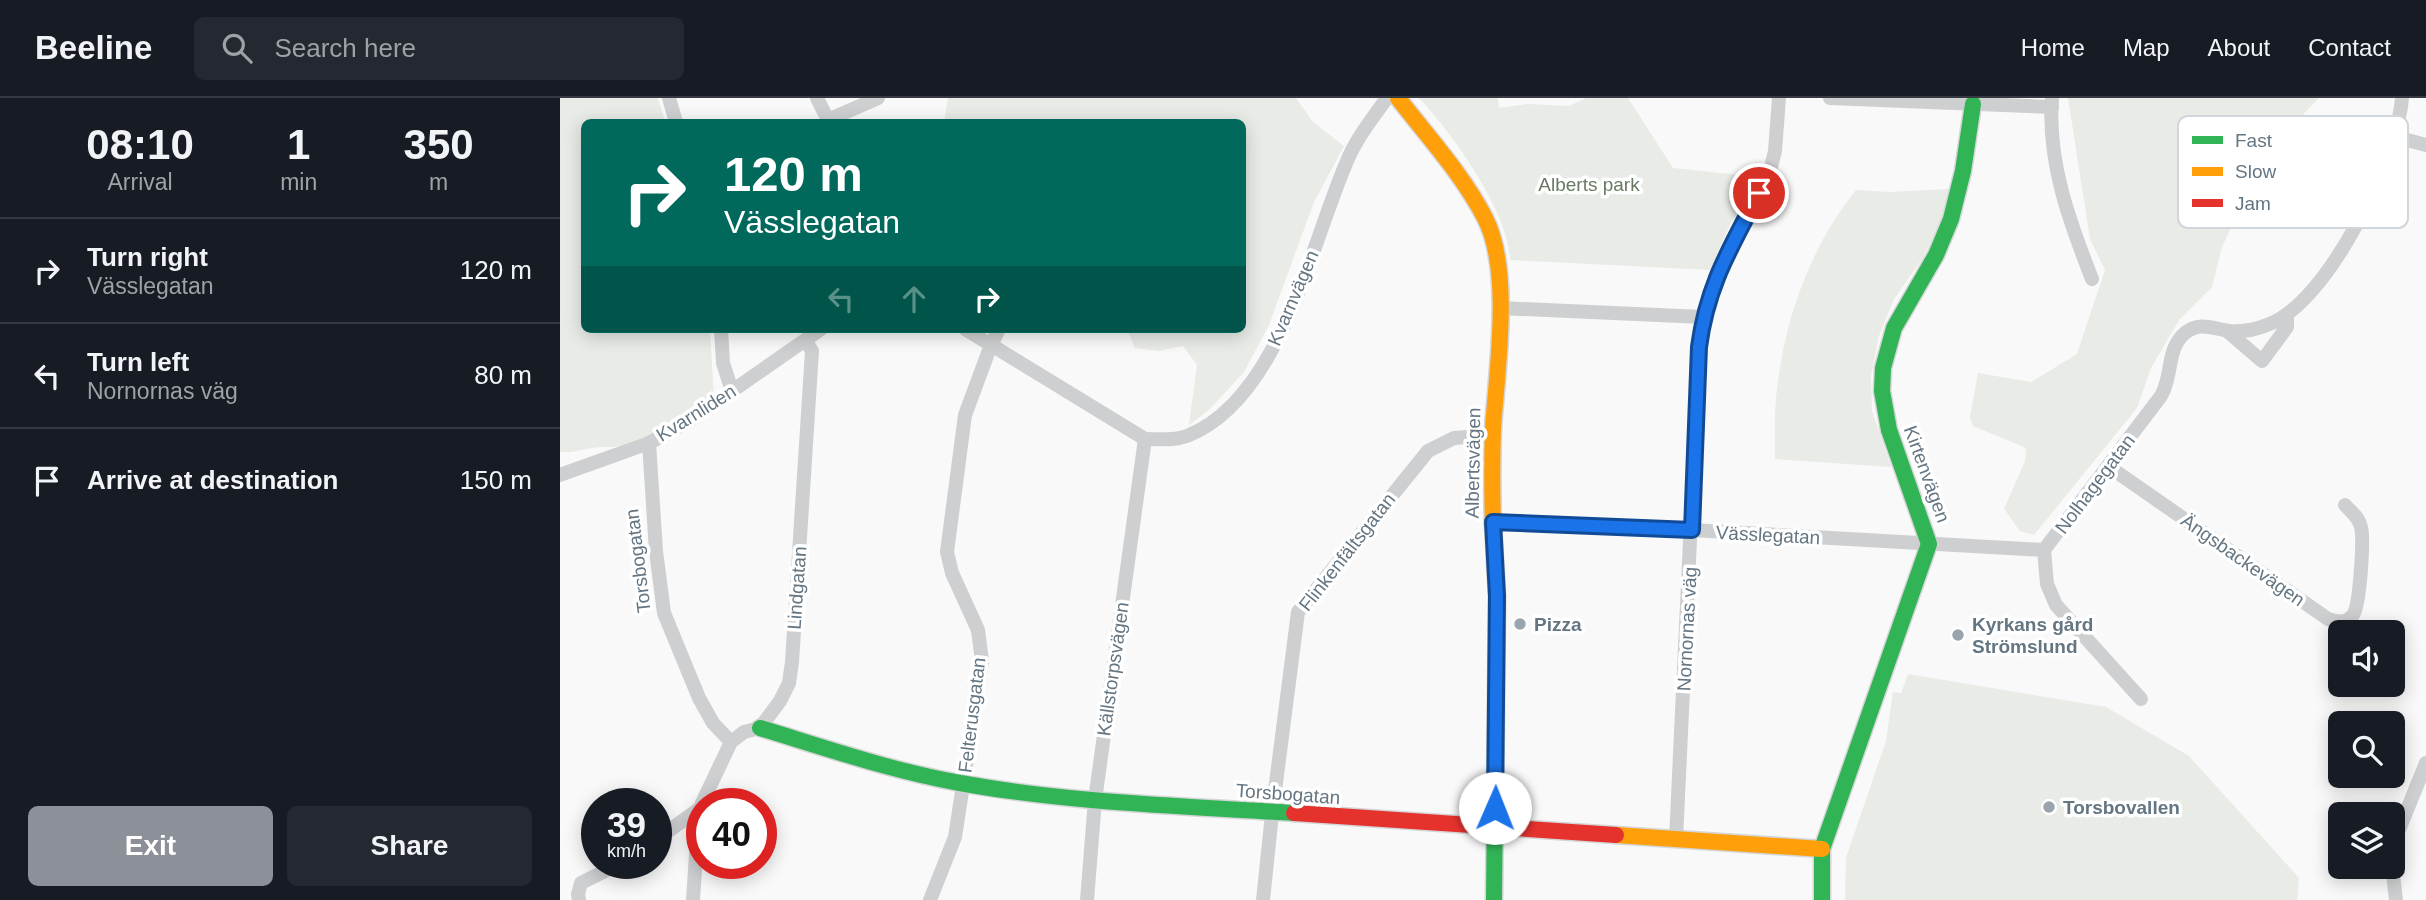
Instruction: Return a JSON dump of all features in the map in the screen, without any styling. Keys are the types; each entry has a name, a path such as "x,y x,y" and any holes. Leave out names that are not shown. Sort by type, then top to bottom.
{"street":[{"path":"668,98 675,119"},
{"path":"817,98 827,119"},
{"path":"832,119 878,98"},
{"name":"Kvarnvägen","path":"1145,439 1172,440 1208,424 1234,401 1263,366 1281,333 1361,131 1387,98"},
{"name":"Albertsvägen","path":"1398,98 1467,188 1486,219 1494,240 1499,270 1500,307 1493,435 1493,522 1497,596 1494,900"},
{"name":"Nornornas väg","path":"1676,840 1699,347 1703,317 1715,278 1770,172 1775,151 1779,98"},
{"path":"1829,98 1973,104 2052,102 2056,159 2072,227 2092,279"},
{"name":"Nolhagegatan","path":"2399,116 2402,98"},
{"name":"Kirtenvägen","path":"1822,900 1822,849 1929,544 1922,515 1885,418 1882,374 1895,321 1943,238 1951,218 1973,104"},
{"path":"2408,140 2426,145"},
{"name":"Nolhagegatan","path":"2141,699 2056,605 2047,584 2044,550 2166,387 2173,349 2178,339 2188,330 2199,326 2227,331 2252,330 2287,316 2306,297 2353,228"},
{"path":"1500,307 1703,317"},
{"name":"Nolhagegatan","path":"2227,331 2262,360 2287,327 2287,316"},
{"path":"721,333 723,363 732,391"},
{"name":"Kvarnliden","path":"560,475 649,443 689,421 816,333"},
{"path":"972,333 1145,439"},
{"name":"Felterusgatan","path":"930,900 955,837 982,661 978,630 952,573 947,552 965,415 997,333"},
{"name":"Lindgatan","path":"731,742 744,732 760,728 780,701 789,683 813,351 806,341"},
{"name":"Flinkenfältsgatan","path":"1263,900 1298,612 1427,451 1454,438 1493,435"},
{"name":"Källstorpsvägen","path":"1087,900 1095,800 1145,439"},
{"name":"Torsbogatan","path":"649,443 656,551 664,613 699,698 713,723 731,742"},
{"name":"Ängsbackevägen","path":"2108,466 2328,620 2340,623 2348,620 2357,610 2363,541 2358,518 2345,505"},
{"name":"Vässlegatan","path":"1493,522 1692,530 2044,550"},
{"name":"Torsbogatan","path":"760,728 922,776 963,784 1095,800 1822,849"},
{"path":"709,788 731,742"},
{"path":"2405,815 2426,763"},
{"path":"672,828 686,817"},
{"path":"579,900 581,883 589,879"},
{"path":"693,900 695,879"},
{"path":"2394,879 2396,900"}],"green space":[{"path":"560,98 658,98 664,119 581,119 581,333 710,333 714,400 668,426 632,442 617,447 560,452"},
{"path":"948,98 1296,98 1313,122 1344,146 1314,202 1269,325 1244,372 1209,410 1189,425 1197,365 1183,346 1159,351 1135,348 1129,333 1246,333 1246,119 944,119"},
{"name":"Alberts park","path":"1419,98 1498,98 1499,108 1528,104 1569,106 1586,98 1628,98 1673,168 1759,177 1730,225 1710,270 1510,260 1500,219 1477,174 1447,131"},
{"path":"2068,98 2319,98 2302,116 2178,116 2178,228 2231,228 2222,247 2212,287 2179,320 2151,368 2137,408 2034,535 2020,531 2004,509 2025,461 2026,448 1973,426 1970,417 1978,373 2031,382 2077,354 2105,270 2090,239"},
{"path":"1950,189 1939,225 1923,258 1894,299 1879,336 1871,376 1872,411 1891,467 1775,459 1776,398 1786,335 1813,259 1840,212 1856,190 1889,192"},
{"name":"Torsbovallen","path":"1908,674 2106,707 2189,756 2299,878 2297,900 1845,900 1846,858 1886,741 1893,692 1901,693"}],"traffic: fast":[{"path":"1822,900 1822,849 1929,544 1889,430 1882,391 1883,368 1894,328 1936,255 1951,219 1963,171 1973,104"},
{"path":"1493,524 1497,596 1494,900"},
{"path":"760,728 909,772 1001,790 1127,803 1294,813"}],"traffic: slow":[{"path":"1398,98 1466,187 1485,218 1493,240 1498,265 1501,321 1493,428 1493,524"},
{"path":"1616,835 1822,849"}],"traffic: jam":[{"path":"1294,813 1616,835"}],"place":[{"name":"Pizza","path":"1520,624"},
{"name":"Kyrkans gård Strömslund","path":"1958,635"},
{"name":"Torsbovallen","path":"2049,807"}],"route":[{"path":"1495,808 1497,596 1493,522 1692,530 1699,347 1703,317 1715,278 1759,193"}]}
